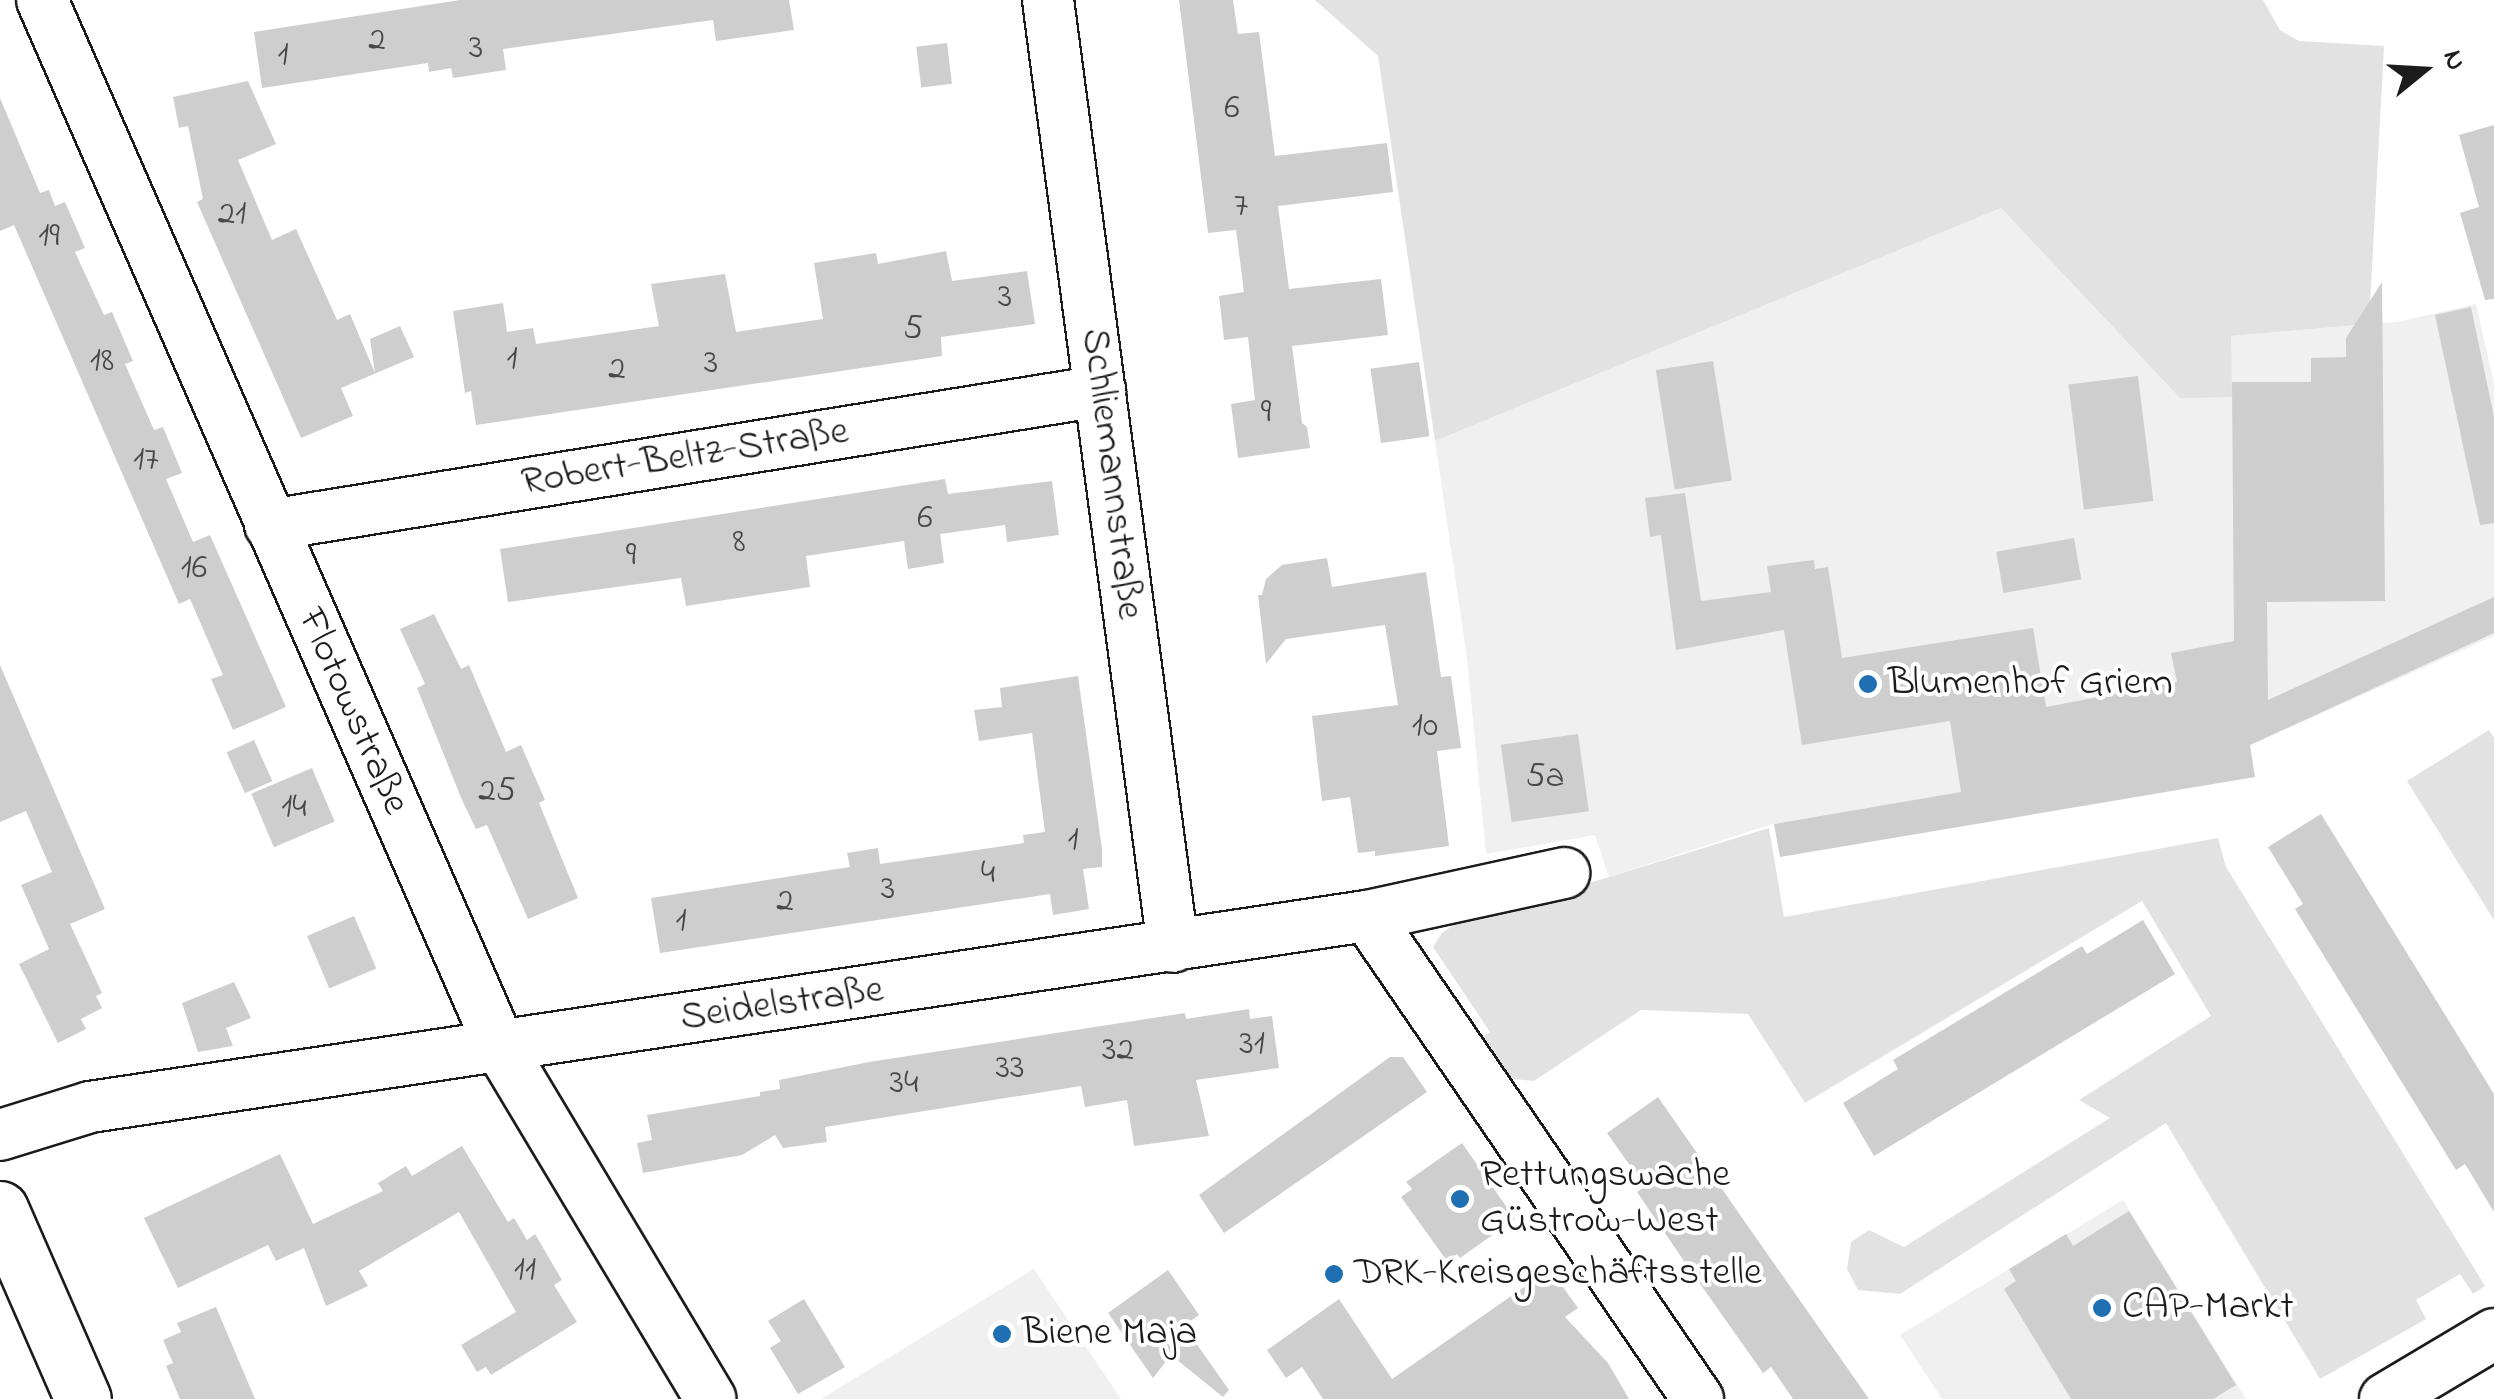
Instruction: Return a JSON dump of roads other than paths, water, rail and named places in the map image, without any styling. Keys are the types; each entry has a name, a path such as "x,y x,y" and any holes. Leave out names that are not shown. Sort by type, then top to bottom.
{"main road":[{"path":"0,1209 82,1399"}],"street":[{"path":"0,8 23,0"},
{"name":"Flotowstraße","path":"42,0 500,1047 711,1399"},
{"name":"Schliemannstraße","path":"1048,0 1173,947"},
{"name":"Robert-Beltz-Straße","path":"270,526 1100,391"},
{"name":"Seidelstraße","path":"0,1136 90,1107 1173,947 1367,916 1564,873"},
{"path":"1367,916 1698,1399"},
{"path":"2385,1399 2494,1334"}],"place":[{"name":"Blumenhof Griem","path":"1868,684"},
{"name":"Rettungswache Güstrow-West","path":"1460,1199"},
{"name":"DRK-Kreisgeschäftsstelle","path":"1334,1274"},
{"name":"CAP-Markt","path":"2102,1308"},
{"name":"Biene Maja","path":"1002,1334"}]}
